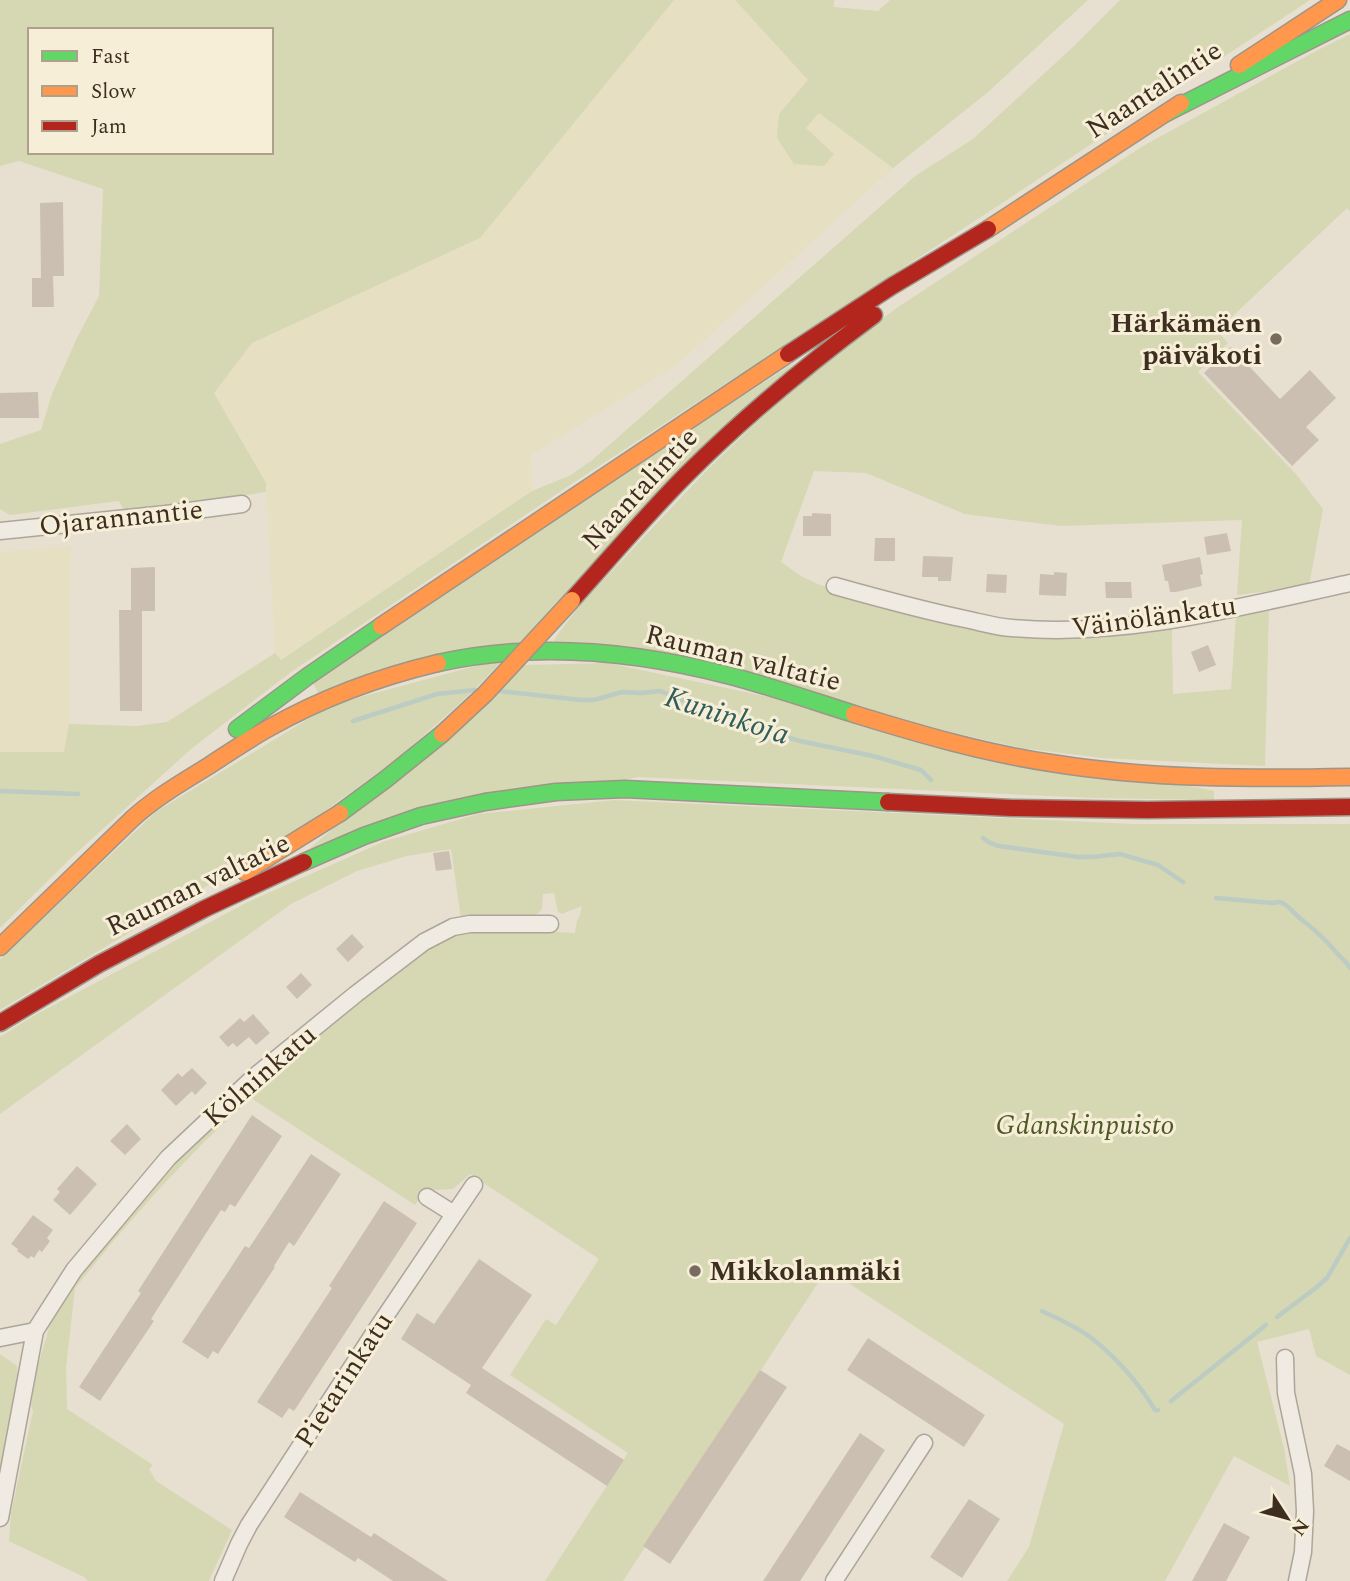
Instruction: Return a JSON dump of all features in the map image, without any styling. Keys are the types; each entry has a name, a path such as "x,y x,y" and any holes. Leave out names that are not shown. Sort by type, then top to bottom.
{"main road":[{"name":"Naantalintie","path":"158,798 209,751 260,711 381,626 892,286 997,223 1338,0"},
{"path":"1166,113 1350,20"},
{"name":"Naantalintie","path":"99,964 340,813 442,734 485,694 664,499 756,410 841,340 997,223"},
{"name":"Rauman valtatie","path":"0,947 86,863 158,798 275,724 363,684 461,658 565,650 665,662 720,674 1007,755 1114,772 1177,777 1350,777"},
{"name":"Rauman valtatie","path":"0,1023 99,964 216,903 310,859 421,816 485,802 556,792 625,789 1012,808 1147,810 1350,807"}],"street":[{"name":"Ojarannantie","path":"0,531 242,504"},
{"name":"Väinölänkatu","path":"835,586 920,610 1010,628 1075,630 1163,621 1350,583"},
{"name":"Kölninkatu","path":"35,1331 74,1270 168,1158 254,1077 356,993 424,942 453,927 470,924 550,924"},
{"name":"Pietarinkatu","path":"223,1581 249,1525 474,1185"},
{"path":"427,1197 454,1214"},
{"path":"0,1338 35,1331 0,1518"},
{"path":"1285,1358 1286,1394 1299,1448 1305,1511 1303,1552 1297,1581"},
{"path":"834,1581 924,1443"}],"shaded area":[{"path":"674,0 735,0 808,80 779,114 834,155 805,127 819,113 893,168 677,365 531,455 532,491 281,661 275,653 266,483 214,393 252,343 480,238"},
{"path":"71,546 69,724 64,752 0,752 0,552"}],"green space":[{"path":"0,0 674,0 480,238 252,343 214,393 266,483 266,492 125,512 119,501 10,515 0,509 0,444 41,430 52,394 99,296 103,189 19,161 0,166"},
{"path":"735,0 834,0 834,7 878,11 890,0 1088,0 988,92 893,168 819,113 806,128 834,154 824,166 794,164 777,138 779,114 808,80"},
{"path":"1120,0 1310,0 576,481 291,672 191,749 73,856 0,928 0,752 64,752 69,724 137,726 167,722 275,653 281,660 532,491 569,476 591,461 915,176 973,139"},
{"path":"1350,34 1350,211 1347,208 1217,331 1228,343 1198,372 1296,474 1323,509 1309,586 1237,595 1242,520 1061,526 965,514 866,473 814,471 781,562 820,585 1010,634 1102,638 1172,629 1173,694 1231,689 1236,616 1269,609 1265,766 1102,758 1021,748 553,641 579,606 708,469 815,372 895,309 1143,146"},
{"path":"794,363 522,641 318,693 312,681 589,495"},
{"path":"505,658 467,697 398,758 290,836 0,1010 0,959 157,811 331,705"},
{"path":"608,663 1214,791 1214,800 1093,798 638,777 309,849 525,665"},
{"name":"Gdanskinpuisto","path":"615,800 1133,824 1350,824 1350,1375 1316,1356 1309,1329 1257,1342 1284,1448 1290,1486 1234,1456 1165,1581 1007,1581 1029,1547 1064,1424 827,1269 623,1581 545,1581 628,1453 510,1375 546,1319 556,1325 599,1259 470,1174 453,1189 427,1188 415,1205 251,1098 159,1189 75,1288 66,1368 67,1409 153,1465 149,1469 156,1481 232,1530 209,1581 88,1581 9,1541 11,1513 33,1411 31,1405 37,1369 53,1314 76,1277 154,1184 259,1082 431,942 452,932 509,929 575,933 582,906 562,914 558,912 554,893 543,894 542,909 533,918 476,916 461,919 451,849 407,856 357,871 291,904 0,1114 0,1037 35,1015 248,902 385,841 478,814"},
{"path":"0,1354 17,1366 18,1384 0,1488"}],"building":[{"path":"63,202 64,276 53,276 54,307 32,307 32,278 41,278 40,203"},
{"path":"1231,347 1280,399 1310,370 1336,398 1306,427 1319,440 1292,466 1204,373"},
{"path":"38,392 39,418 0,418 0,393"},
{"path":"812,513 831,514 831,536 803,536 803,516 812,516"},
{"path":"1227,533 1231,551 1207,555 1204,537"},
{"path":"875,538 895,538 895,561 874,561"},
{"path":"923,556 953,557 951,581 938,581 938,577 922,577"},
{"path":"1200,557 1202,586 1170,592 1162,565"},
{"path":"155,567 155,611 142,611 142,711 120,711 119,610 131,610 131,568"},
{"path":"1054,572 1067,573 1066,596 1039,595 1040,574 1054,575"},
{"path":"987,574 1007,575 1006,593 986,592"},
{"path":"1105,582 1131,582 1132,598 1106,598"},
{"path":"1208,645 1216,665 1199,672 1191,652"},
{"path":"449,851 452,869 436,871 433,853"},
{"path":"352,934 364,947 348,962 336,949"},
{"path":"301,973 312,985 297,999 286,987"},
{"path":"253,1014 270,1033 256,1045 249,1037 237,1047 233,1043 228,1047 219,1037 240,1018 244,1022"},
{"path":"192,1068 207,1083 195,1095 192,1091 176,1106 161,1090 178,1073 182,1077"},
{"path":"252,1115 282,1136 235,1207 230,1204 225,1212 221,1210 151,1319 154,1321 100,1401 79,1387"},
{"path":"127,1124 141,1139 125,1155 110,1141"},
{"path":"311,1154 341,1174 294,1246 289,1242 218,1354 213,1351 208,1359 182,1342 245,1246 249,1248"},
{"path":"77,1166 97,1184 70,1215 53,1200 60,1192 57,1189"},
{"path":"384,1201 417,1223 294,1411 289,1408 282,1418 257,1402 332,1288 329,1286"},
{"path":"33,1215 53,1230 47,1238 50,1241 42,1252 39,1250 34,1258 31,1256 28,1259 11,1244"},
{"path":"479,1259 532,1295 482,1368 624,1460 607,1486 466,1393 471,1385 401,1339 417,1313 434,1324"},
{"path":"868,1338 985,1415 964,1447 847,1370"},
{"path":"760,1370 787,1387 670,1564 643,1546"},
{"path":"860,1433 885,1450 800,1581 763,1581"},
{"path":"1337,1444 1350,1451 1350,1481 1324,1466"},
{"path":"300,1492 371,1537 374,1533 448,1581 393,1581 358,1558 355,1562 284,1517"},
{"path":"969,1499 1000,1519 962,1578 930,1557"},
{"path":"1224,1523 1250,1537 1226,1581 1192,1581"}],"waterway":[{"name":"Kuninkoja","path":"353,721 437,694 475,690"},
{"name":"Kuninkoja","path":"498,691 581,700 594,700 622,692 660,691 683,700 697,711 721,712 744,725 921,770 931,780"},
{"name":"Kuninkoja","path":"0,791 78,794"},
{"name":"Kuninkoja","path":"983,838 999,846 1078,857 1120,854 1158,865 1183,882"},
{"name":"Kuninkoja","path":"1216,898 1282,903 1319,934 1350,968"},
{"path":"1277,1317 1327,1278 1350,1238"},
{"path":"1042,1311 1079,1329 1099,1344 1126,1370 1155,1410 1158,1410"},
{"path":"1171,1401 1266,1325"}],"traffic: fast":[{"path":"1166,113 1350,20"},
{"path":"237,729 381,626"},
{"path":"438,663 512,652 622,655 731,676 854,714"},
{"path":"340,813 442,734"},
{"path":"304,862 364,836 421,816 485,802 556,792 625,789 888,802"}],"traffic: slow":[{"path":"1239,65 1338,0"},
{"path":"988,229 1181,103"},
{"path":"381,626 788,354"},
{"path":"442,734 485,694 572,600"},
{"path":"0,947 132,819 170,790 254,737 309,707 373,682 438,663"},
{"path":"854,714 976,748 1088,768 1200,777 1350,777"},
{"path":"245,872 340,813"}],"traffic: jam":[{"path":"788,354 892,286 988,229"},
{"path":"572,600 657,505 731,432 825,352 874,315"},
{"path":"888,802 1012,808 1147,810 1350,807"},
{"path":"0,1023 99,964 204,909 304,862"}],"place":[{"name":"Härkämäen päiväkoti","path":"1276,339"},
{"name":"Mikkolanmäki","path":"695,1271"}]}
